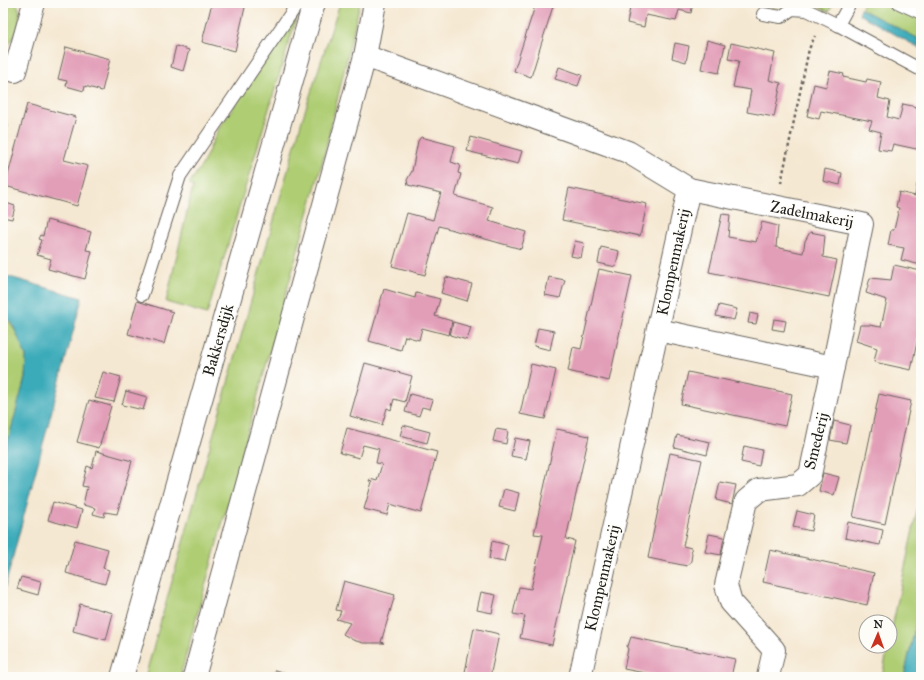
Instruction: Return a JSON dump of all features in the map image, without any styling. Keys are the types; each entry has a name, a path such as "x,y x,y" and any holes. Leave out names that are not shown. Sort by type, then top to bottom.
{"street":[{"path":"3,67 15,71 34,3"},
{"name":"Bakkersdijk","path":"122,677 314,3"},
{"path":"194,677 365,56 375,3"},
{"name":"Klompenmakerij","path":"365,56 628,152 689,189 580,677"},
{"name":"Zadelmakerij","path":"689,189 862,224 833,367"},
{"path":"658,330 833,367"},
{"name":"Smederij","path":"768,677 774,650 731,602 726,585 746,501 759,490 798,485 810,475 833,367"}],"lane":[{"path":"142,295 180,176 298,3"},
{"path":"838,25 850,3"},
{"path":"899,3 921,13"},
{"path":"763,14 781,17 792,9 807,10 921,70"}],"path":[{"path":"774,206 779,192 809,49 817,31 838,25"}],"green space":[{"path":"3,3 16,3 20,14 18,28 15,35 12,41 3,49"},
{"path":"340,3 360,3 324,156 180,677 145,677 302,120"},
{"path":"765,3 783,3 774,8 764,6"},
{"path":"812,3 833,3 829,12"},
{"path":"864,3 891,3 921,18 921,40 861,9"},
{"path":"298,13 207,314 166,302 193,186 190,185 190,182 202,165 219,128"},
{"path":"3,314 20,340 25,352 26,367 22,392 3,459"},
{"path":"921,492 921,600 904,677 882,677 886,654 898,654 898,614 895,614"}],"water":[{"path":"861,9 921,40 921,49 859,14"},
{"path":"3,275 82,298 3,594 3,459 25,378 26,356 12,323 3,314"},
{"path":"921,600 921,677 904,677"}],"building":[{"path":"212,3 246,3 235,51 202,42"},
{"path":"536,3 554,3 531,77 514,71"},
{"path":"631,3 693,3 691,13 679,10 676,21 646,15 644,27 627,23"},
{"path":"707,40 725,45 719,73 701,69"},
{"path":"675,43 689,46 686,62 672,58"},
{"path":"731,43 775,53 769,80 781,83 774,117 747,112 751,90 733,87 739,61 728,59"},
{"path":"176,46 189,50 183,71 171,67"},
{"path":"66,47 110,59 102,91 85,86 84,91 66,86 67,81 58,79"},
{"path":"559,67 582,75 578,86 555,79"},
{"path":"830,71 844,74 843,77 866,82 867,79 881,82 878,98 890,101 887,117 899,120 903,104 917,107 917,110 921,111 921,150 893,144 891,151 878,149 881,132 869,129 872,121 821,111 819,119 807,116 814,84 826,87"},
{"path":"27,104 76,117 64,160 88,166 77,206 5,186"},
{"path":"3,124 8,125 3,142"},
{"path":"421,137 455,146 451,162 460,165 458,173 461,174 455,196 493,207 489,221 526,232 521,249 439,226 425,275 392,266 407,213 433,220 441,193 408,185 407,180 412,171 418,141"},
{"path":"471,137 522,151 518,164 467,151"},
{"path":"825,169 842,173 840,185 823,181"},
{"path":"917,184 921,184 921,265 901,260 904,248 888,245 891,230 894,230 899,208 896,207 899,192 915,196"},
{"path":"569,188 647,204 640,236 562,220"},
{"path":"3,202 15,206 12,219 3,217"},
{"path":"722,214 730,215 728,237 756,242 762,222 778,226 776,247 803,253 805,241 810,232 825,235 823,257 837,260 829,297 709,272"},
{"path":"47,220 91,232 86,250 92,251 85,279 48,269 51,259 37,255 42,240 39,239 41,235 43,236"},
{"path":"575,241 584,243 581,258 571,256"},
{"path":"601,247 619,251 616,267 598,263"},
{"path":"894,265 921,271 921,324 911,370 874,362 877,348 856,341 860,325 881,327 887,300 866,293 870,278 891,280"},
{"path":"599,269 632,276 609,381 568,371 573,347 581,349"},
{"path":"446,277 472,284 467,301 441,293"},
{"path":"549,277 565,280 560,298 545,295"},
{"path":"384,289 415,298 416,293 440,299 435,316 452,321 449,335 422,328 419,340 405,336 401,350 369,341"},
{"path":"137,301 173,312 164,344 128,334"},
{"path":"719,305 737,309 734,320 716,316"},
{"path":"750,313 758,315 756,324 748,323"},
{"path":"774,319 786,321 784,331 772,329"},
{"path":"453,322 471,327 467,340 450,335"},
{"path":"538,328 554,331 550,350 534,346"},
{"path":"365,363 412,376 405,402 394,399 391,410 387,408 382,425 350,416"},
{"path":"531,364 556,370 545,419 520,414"},
{"path":"103,372 121,377 114,402 95,398"},
{"path":"688,372 792,394 785,426 681,404"},
{"path":"126,391 147,397 143,410 122,405"},
{"path":"410,394 433,400 430,409 422,407 419,416 405,412"},
{"path":"879,394 911,401 885,524 853,517"},
{"path":"89,400 111,406 99,448 77,442"},
{"path":"834,421 850,425 846,443 830,440"},
{"path":"403,425 430,432 427,443 400,436"},
{"path":"347,428 437,452 421,513 390,504 387,515 364,509 372,482 369,481 370,479 377,481 382,464 376,463 379,449 363,445 359,458 340,453"},
{"path":"496,429 508,431 506,444 493,441"},
{"path":"557,429 589,436 566,539 575,541 552,645 520,638 525,616 513,614 519,587 531,589 543,535 534,534"},
{"path":"677,435 710,442 707,455 674,447"},
{"path":"515,438 530,441 526,459 511,456"},
{"path":"744,446 762,450 759,466 741,462"},
{"path":"96,451 132,461 117,514 105,512 104,517 93,514 95,508 83,505 87,487 82,486 87,466 92,468"},
{"path":"670,453 702,460 683,546 691,548 691,561 687,566 648,558"},
{"path":"823,473 839,477 834,495 819,491"},
{"path":"720,482 736,485 732,504 716,500"},
{"path":"504,489 519,493 515,511 499,507"},
{"path":"53,502 82,510 77,528 48,520"},
{"path":"797,511 814,515 811,531 793,527"},
{"path":"848,522 883,530 880,545 845,538"},
{"path":"709,534 724,537 721,555 705,552"},
{"path":"75,540 108,549 103,568 109,570 105,584 66,573"},
{"path":"492,541 508,545 504,562 489,559"},
{"path":"770,550 874,573 867,605 763,582"},
{"path":"21,577 41,582 38,595 17,589"},
{"path":"344,581 395,595 381,642 384,643 363,643 353,640 343,634 350,623 336,619 341,611 336,610"},
{"path":"481,592 496,595 492,613 477,610"},
{"path":"80,604 113,613 106,640 73,631"},
{"path":"474,628 499,634 490,677 464,677"},
{"path":"631,637 735,659 731,677 665,677 624,669 628,649 626,646 628,646"},
{"path":"275,670 288,674 292,677 273,677"}]}
